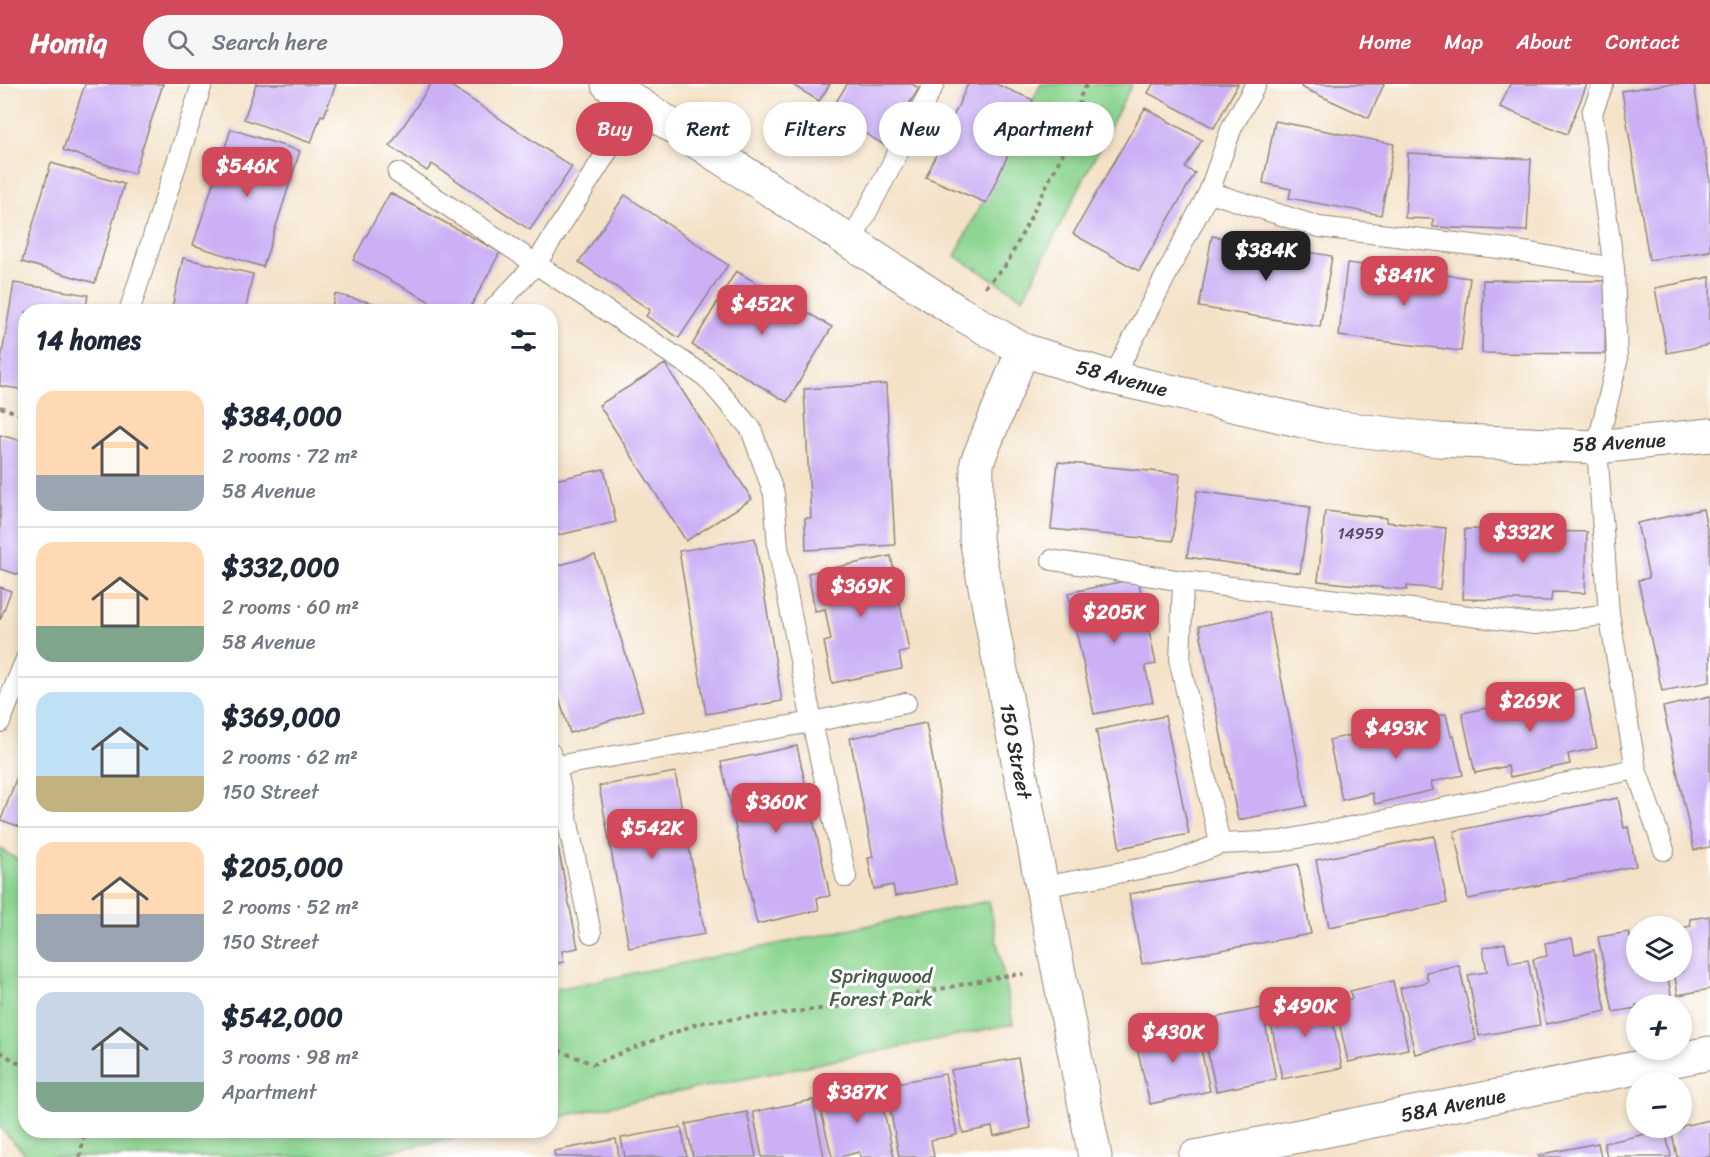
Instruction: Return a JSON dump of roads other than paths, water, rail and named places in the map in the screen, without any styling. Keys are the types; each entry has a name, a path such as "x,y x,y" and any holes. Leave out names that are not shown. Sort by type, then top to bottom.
{"street":[{"name":"58 Avenue","path":"608,84 636,102"},
{"name":"58 Avenue","path":"653,113 958,312 1023,350 1113,378 1325,426 1439,440 1597,447 1710,435"},
{"name":"150 Street","path":"1023,350 978,462 976,538 1095,1157"},
{"name":"58A Avenue","path":"1196,1157 1710,1053"}],"lane":[{"path":"132,304 202,84"},
{"path":"851,242 934,84"},
{"path":"1113,378 1209,192 1232,127 1256,84"},
{"path":"1603,84 1592,113 1614,268 1617,362 1597,447 1609,614 1636,769 1664,850"},
{"path":"498,304 536,264 604,156"},
{"path":"398,173 706,376 751,429 774,494 778,547 812,722 846,877"},
{"path":"1209,192 1319,227 1507,249 1614,268"},
{"path":"1052,560 1183,581 1534,624 1609,614"},
{"path":"1183,581 1180,663 1220,844"},
{"path":"0,723 18,679"},
{"path":"558,759 812,722 906,703"},
{"path":"1042,887 1172,863 1220,844 1282,841 1636,769"},
{"path":"558,783 591,933"}],"park label":[{"name":"Springwood Forest Park","path":"881,988"}]}
